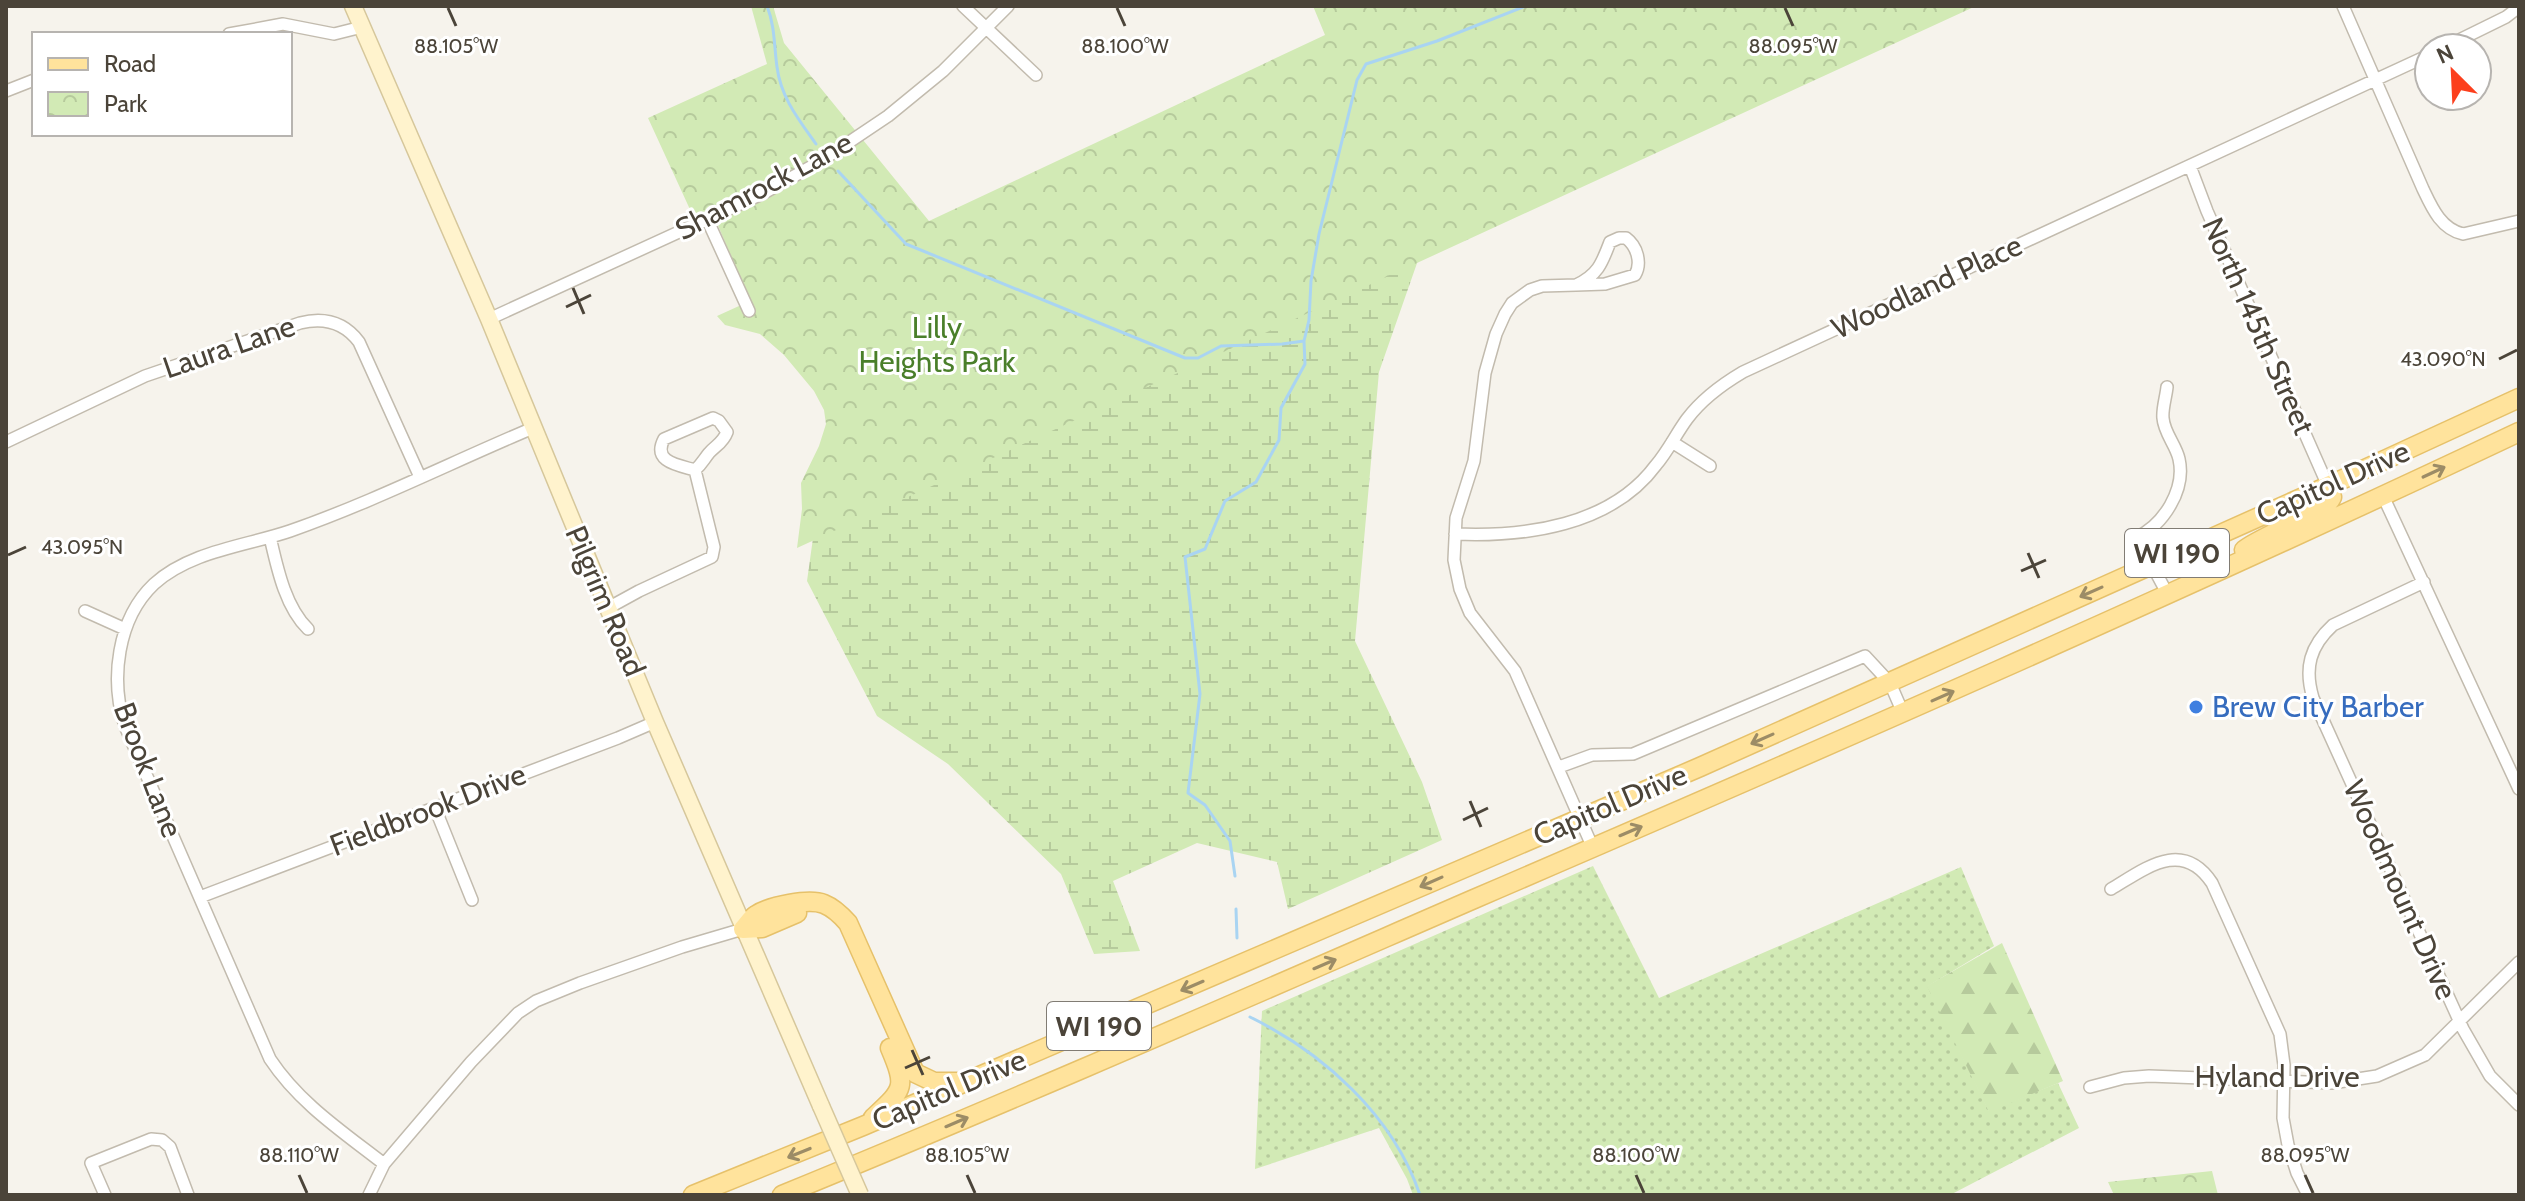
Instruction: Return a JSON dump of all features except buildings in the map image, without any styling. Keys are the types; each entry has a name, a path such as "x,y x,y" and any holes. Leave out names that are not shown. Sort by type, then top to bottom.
{"main road":[{"name":"Pilgrim Road","path":"353,6 489,319 743,929 860,1195"},
{"name":"Capitol Drive","path":"693,1195 968,1082 1890,683 2519,398"},
{"path":"2383,496 2380,481 2386,472 2429,451 2459,425"},
{"name":"Capitol Drive","path":"782,1195 804,1189 1903,713 2168,595 2519,432"},
{"path":"2221,570 2250,545 2326,507 2332,497 2328,486"},
{"path":"743,929 755,916 801,902 816,902 839,913 848,923 915,1073 934,1082 968,1082"},
{"path":"743,929 762,928 801,912 819,913 838,927 901,1080 895,1097 863,1126"},
{"path":"1277,949 1291,979"}],"street":[{"path":"963,6 1036,75"},
{"name":"Shamrock Lane","path":"489,319 783,183 843,147 943,71 1008,6"},
{"path":"2343,6 2427,197 2445,225 2463,234 2519,221"},
{"path":"2476,32 2519,7"},
{"path":"240,32 283,24 334,34 362,27"},
{"name":"Woodland Place","path":"1455,534 1477,535 1553,526 1587,517 1608,507 1654,469 1696,407 1717,388 1743,372 2413,63"},
{"path":"6,91 32,81"},
{"name":"North 145th Street","path":"2190,166 2328,486"},
{"path":"707,219 749,311"},
{"path":"1576,285 1600,268 1610,242 1619,238 1631,241 1639,264 1635,275 1605,284 1576,285 1542,286 1530,290 1512,303 1505,314 1492,344 1485,373 1474,461 1456,518 1454,560 1456,576 1470,613 1515,671 1593,848"},
{"name":"Laura Lane","path":"6,442 145,376 300,323 324,320 349,330 359,342 420,477"},
{"path":"2167,387 2163,418 2179,459 2179,477 2172,502 2162,519 2150,531 2137,537 2168,595"},
{"path":"713,418 727,432 724,441 695,470 667,462 661,455 660,446 664,439 713,418"},
{"name":"Brook Lane","path":"384,1164 311,1107 281,1076 270,1059 120,710 117,669 125,629 144,596 166,574 210,554 341,512 533,428"},
{"path":"1672,442 1710,466"},
{"path":"608,608 712,557 714,547 695,470"},
{"path":"2383,496 2519,789"},
{"path":"270,537 290,603 308,629"},
{"name":"Woodmount Drive","path":"2424,582 2333,625 2322,635 2309,661 2307,676 2313,698 2460,1020 2490,1076 2519,1105"},
{"path":"85,611 125,629"},
{"path":"1559,767 1592,755 1633,754 1865,656 1890,683 1903,713"},
{"name":"Fieldbrook Drive","path":"200,897 655,722"},
{"path":"435,808 472,900"},
{"path":"2111,889 2147,868 2171,859 2189,861 2205,873 2277,1024 2283,1048 2283,1118 2297,1173 2308,1195"},
{"path":"369,1195 384,1164 471,1062 518,1013 580,983 743,929"},
{"name":"Hyland Drive","path":"2090,1087 2124,1078 2149,1076 2341,1082 2391,1071 2425,1055 2519,962"},
{"path":"105,1195 91,1163 151,1139 162,1140 170,1147 188,1195"}],"green space":[{"name":"Lilly Heights Park","path":"751,6 773,6 784,43 929,221 1325,35 1313,6 1976,6 797,548 802,509 801,483 826,424 824,410 814,391 784,355 760,334 725,325 717,316 750,301 711,209 693,216 648,118 767,64"},
{"path":"1445,183 1379,372 1355,641 1422,782 1442,840 1288,909 1277,862 1197,843 1113,881 1140,951 1094,954 1061,874 948,764 877,716 807,581 833,395 953,250"},
{"path":"1593,866 1659,998 1961,867 1994,946 1928,986 1989,1111 2058,1083 2079,1128 1950,1195 1413,1195 1379,1128 1255,1169 1262,1011"},
{"path":"2002,943 2063,1081 1989,1112 1927,986"},
{"path":"2212,1171 2218,1195 2114,1195 2108,1182"}],"waterway":[{"path":"767,6 782,89 816,144"},
{"path":"1235,876 1230,841 1205,805 1188,793 1200,694 1185,557 1205,549 1225,501 1256,482 1279,440 1281,408 1305,364 1304,341 1319,234 1357,80 1366,64 1437,41 1526,6"},
{"path":"838,171 906,244 1185,358 1198,358 1221,346 1304,341"},
{"path":"1236,909 1237,938"},
{"path":"1250,1017 1304,1049 1329,1068 1374,1113 1408,1166 1420,1195"}],"place":[{"name":"Brew City Barber","path":"2196,707"}]}
